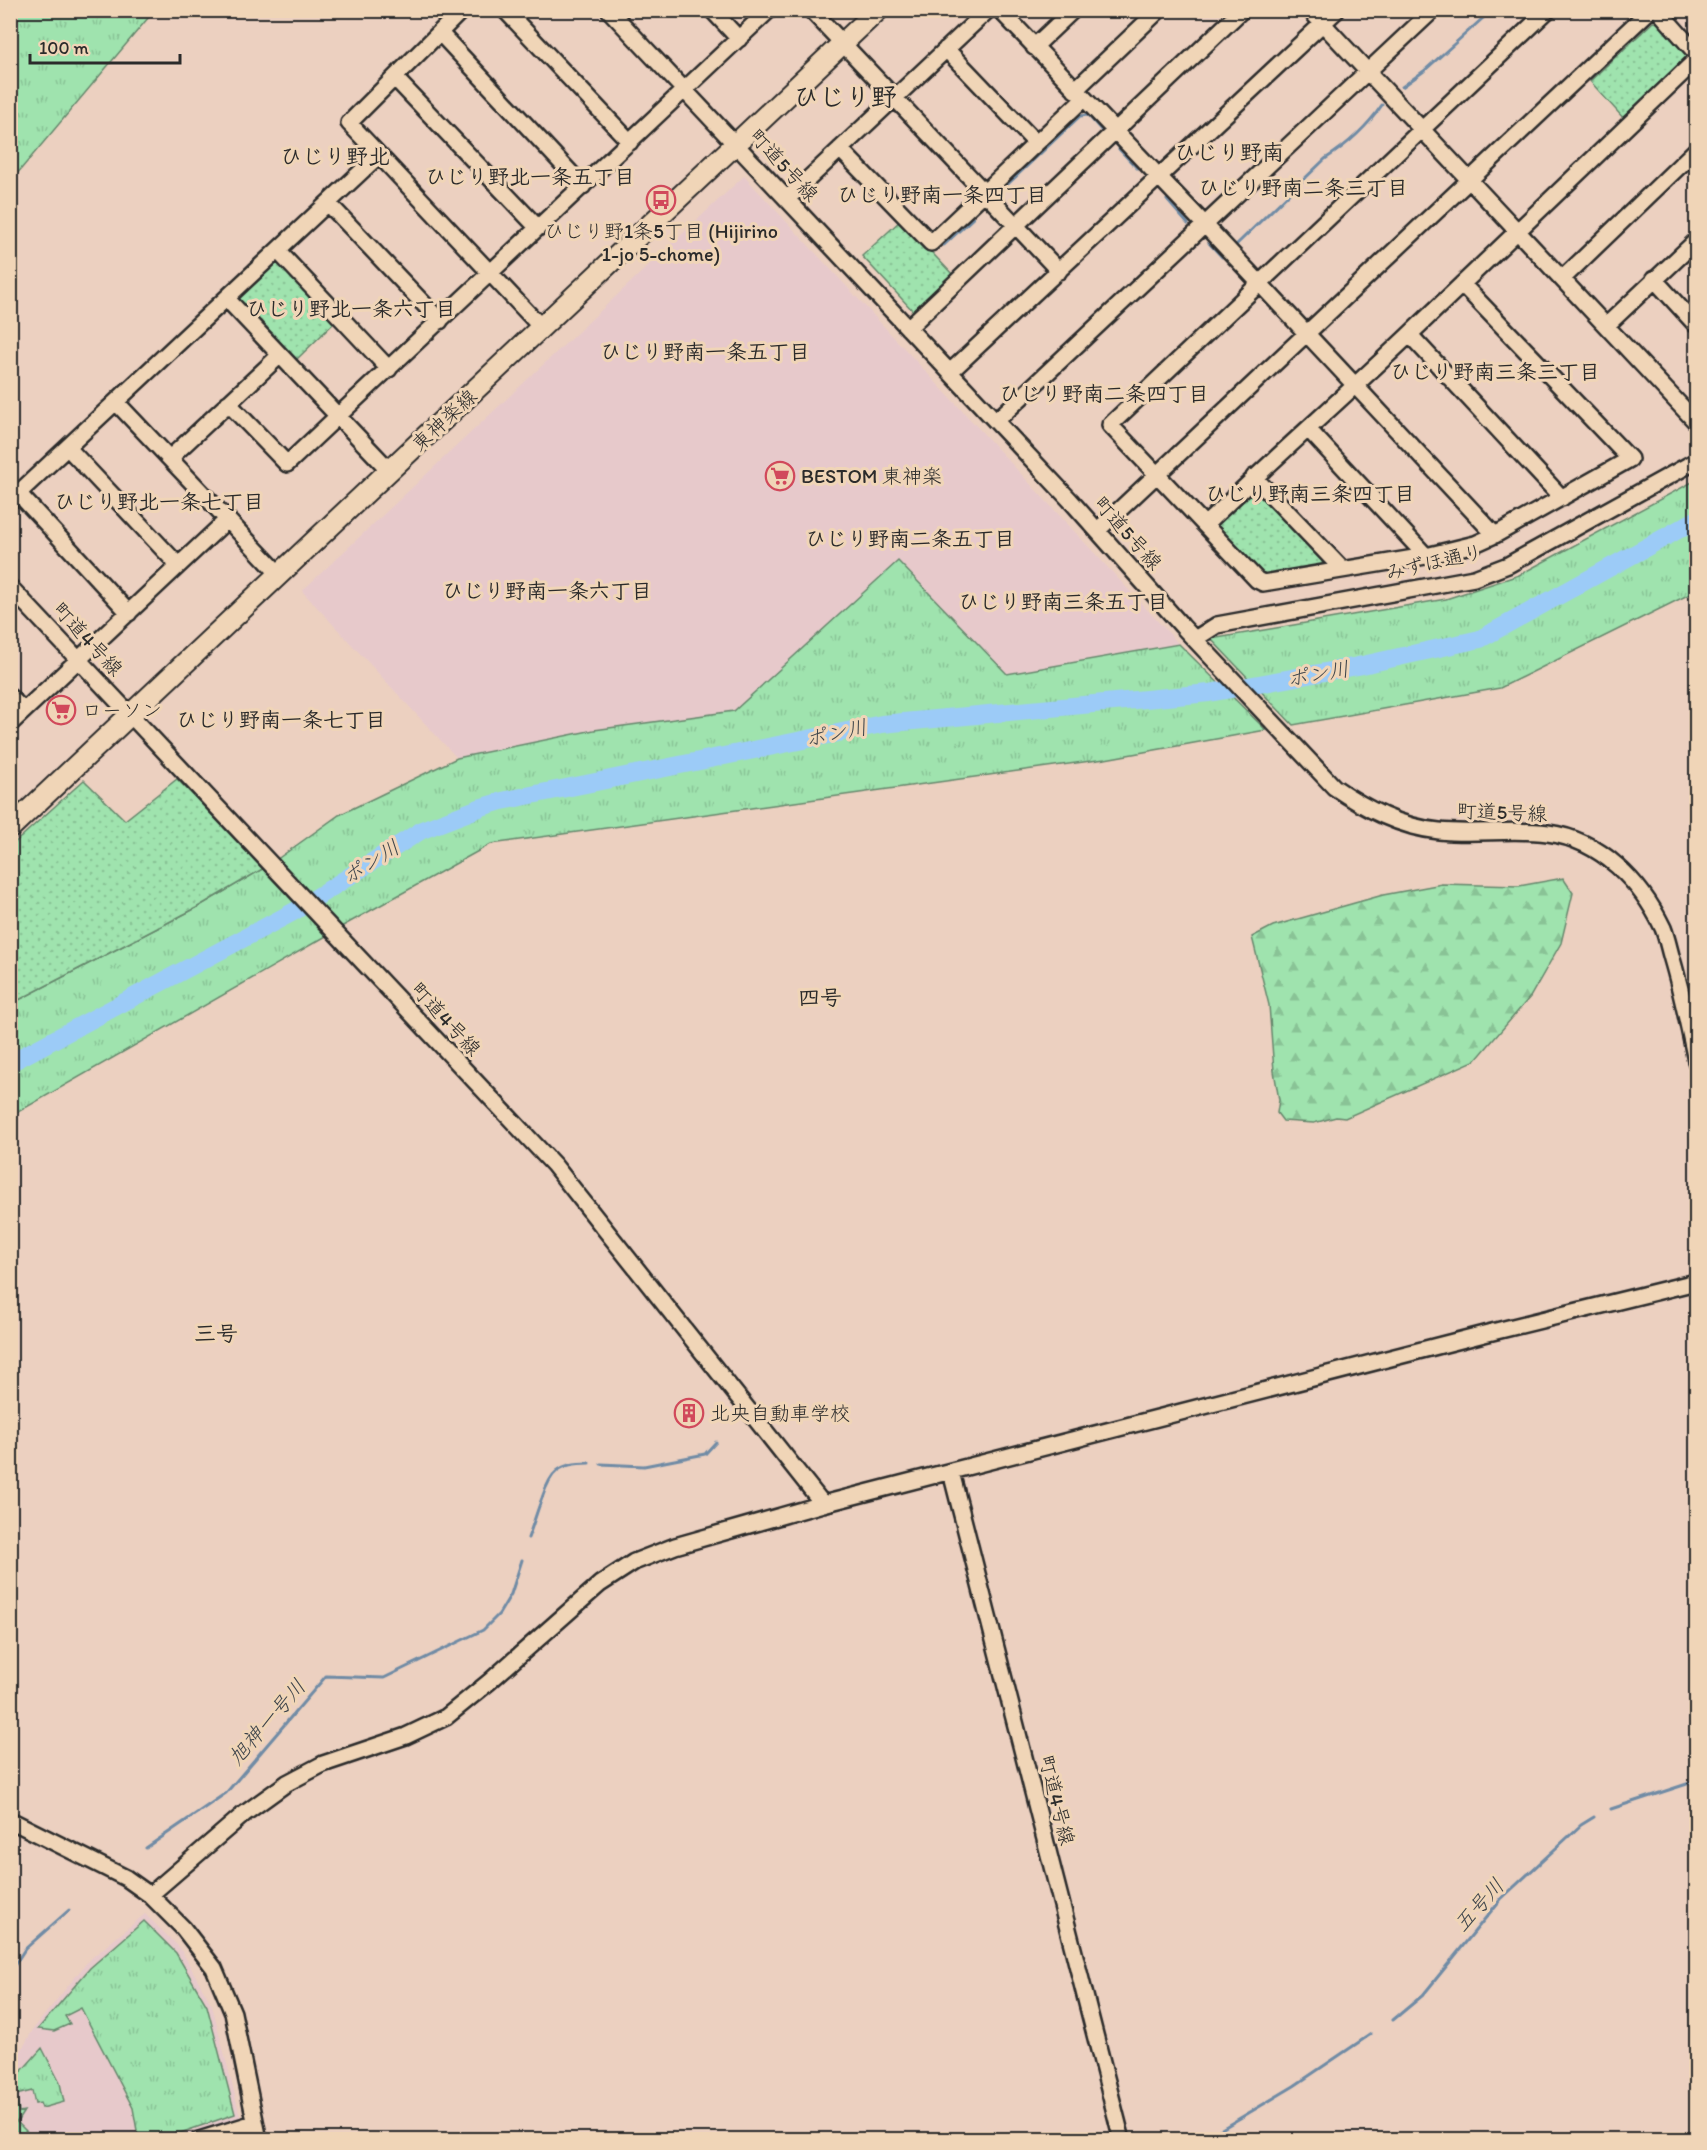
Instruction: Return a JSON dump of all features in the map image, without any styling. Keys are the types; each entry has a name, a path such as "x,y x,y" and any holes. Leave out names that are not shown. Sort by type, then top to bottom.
{"main road":[{"name":"東神楽線","path":"10,828 878,10"}],"street":[{"path":"462,10 349,123 542,328"},
{"path":"504,10 630,142"},
{"name":"町道5号線","path":"609,10 1098,530 1195,639 1334,787 1363,806 1398,822 1438,831 1549,833 1585,843 1621,868 1644,894 1664,930 1696,1061"},
{"path":"712,10 739,39"},
{"path":"228,402 287,464 769,10"},
{"path":"811,10 1059,272"},
{"path":"787,199 988,10"},
{"path":"1000,10 1206,225 1495,535"},
{"path":"1035,47 1074,10"},
{"path":"840,149 931,243 1036,143 1159,10"},
{"path":"908,328 1242,10"},
{"path":"1310,10 1696,422"},
{"path":"950,372 1337,10"},
{"path":"996,421 1433,10"},
{"path":"1462,284 1630,459 1495,535 1474,544 1426,556 1263,583 1257,580 1110,425 1548,10"},
{"path":"1098,530 1650,10"},
{"path":"1658,10 1696,53"},
{"path":"440,33 583,186"},
{"path":"946,49 1036,143"},
{"path":"1205,525 1254,477 1309,430 1696,60"},
{"path":"395,78 538,228"},
{"path":"1563,278 1696,150"},
{"path":"129,613 15,498 379,155"},
{"path":"328,203 440,321"},
{"path":"1607,325 1696,241"},
{"path":"278,251 389,369"},
{"path":"1654,279 1696,325"},
{"path":"227,299 390,471"},
{"path":"1410,334 1562,498"},
{"path":"170,458 280,354"},
{"path":"116,402 280,575"},
{"path":"1309,430 1426,556"},
{"path":"68,448 178,566"},
{"name":"みずほ通り","path":"1195,639 1217,625 1474,578 1508,565 1696,461"},
{"path":"1254,477 1342,569"},
{"path":"10,724 228,519"},
{"name":"町道4号線","path":"10,587 554,1165 823,1504"},
{"path":"10,697 24,711"},
{"path":"150,1895 243,1814 287,1783 323,1764 406,1736 446,1716 489,1682 576,1603 634,1562 675,1546 823,1504 1484,1334 1696,1282"},
{"name":"町道4号線","path":"951,1472 1122,2139"},
{"path":"10,1820 126,1878 150,1895 183,1928 214,1968 233,2013 259,2139"},
{"path":"199,2139 254,2123"}],"shaded area":[{"path":"744,176 1179,644 1007,674 898,561 734,711 594,730 457,758 302,591"},
{"path":"145,1914 180,1948 212,2005 246,2139 11,2140 11,2069 34,2028 89,1960"}],"green space":[{"path":"10,11 154,11 11,181"},
{"path":"1653,22 1661,23 1689,53 1688,60 1625,120 1590,81"},
{"path":"901,220 953,275 914,312 862,256"},
{"path":"277,262 282,262 336,321 295,361 238,303 239,296"},
{"path":"1696,480 1696,591 1500,688 1293,725 1211,639 1446,599 1519,575"},
{"path":"1256,487 1324,558 1321,566 1259,575 1217,532 1218,522"},
{"path":"898,561 1007,674 1179,644 1266,730 1105,759 491,844 341,927 276,860 339,815 457,758 594,730 734,711"},
{"path":"177,779 264,868 196,908 11,1004 11,846 84,780 125,820"},
{"path":"264,868 328,935 11,1116 11,1004 196,908"},
{"path":"1563,878 1573,893 1561,943 1530,997 1476,1060 1345,1118 1336,1117 1314,1123 1283,1121 1277,1113 1279,1100 1274,1071 1269,1005 1252,937 1273,926 1383,895 1442,884 1519,886"},
{"path":"144,1921 176,1953 207,2006 235,2114 163,2139 136,2139 138,2136 133,2108 81,2008 65,2016 70,2024 54,2031 38,2029 90,1968"},
{"path":"42,2048 60,2083 64,2102 42,2108 40,2103 35,2104 32,2091 16,2095 19,2112 24,2111 17,2122 28,2133 22,2135 23,2139 11,2139 11,2083"}],"waterway":[{"path":"1402,87 1424,71 1492,10"},
{"path":"1237,244 1325,159 1356,135 1382,105"},
{"path":"1008,184 1080,116 1088,115 1102,131"},
{"path":"1119,149 1137,168"},
{"path":"1167,200 1188,224"},
{"path":"944,245 973,218"},
{"path":"1209,243 1222,257"},
{"name":"ポン川","path":"10,1063 295,911 422,830 482,807 502,801 882,724 1209,693 1358,666 1480,639 1696,520"},
{"name":"旭神一号川","path":"601,1464 644,1466 705,1454 716,1442"},
{"name":"旭神一号川","path":"528,1538 545,1489 553,1475 563,1467 589,1463"},
{"name":"旭神一号川","path":"146,1848 226,1793 326,1676 384,1678 483,1630 499,1614 511,1594 522,1560"},
{"name":"五号川","path":"1611,1809 1696,1781"},
{"name":"五号川","path":"1393,2020 1423,1995 1501,1899 1581,1825 1594,1817"},
{"name":"旭神一号川","path":"10,1972 25,1949 69,1910"},
{"name":"五号川","path":"1203,2140 1294,2086 1371,2034"}],"place":[{"name":"ひじり野1条5丁目 (Hijirino 1-jo 5-chome)","path":"661,200"},
{"name":"BESTOM 東神楽","path":"780,476"},
{"name":"ローソン","path":"61,710"},
{"name":"北央自動車学校","path":"689,1413"}],"district":[{"name":"ひじり野","path":"845,97"},
{"name":"ひじり野南","path":"1229,152"},
{"name":"ひじり野北","path":"335,156"},
{"name":"ひじり野北一条五丁目","path":"530,177"},
{"name":"ひじり野南二条三丁目","path":"1303,188"},
{"name":"ひじり野南一条四丁目","path":"942,195"},
{"name":"ひじり野北一条六丁目","path":"351,309"},
{"name":"ひじり野南一条五丁目","path":"705,352"},
{"name":"ひじり野南三条三丁目","path":"1495,372"},
{"name":"ひじり野南二条四丁目","path":"1104,394"},
{"name":"ひじり野南三条四丁目","path":"1310,494"},
{"name":"ひじり野北一条七丁目","path":"159,502"},
{"name":"ひじり野南二条五丁目","path":"910,539"},
{"name":"ひじり野南一条六丁目","path":"547,591"},
{"name":"ひじり野南三条五丁目","path":"1063,602"},
{"name":"ひじり野南一条七丁目","path":"281,720"},
{"name":"四号","path":"820,997"},
{"name":"三号","path":"216,1333"}]}
